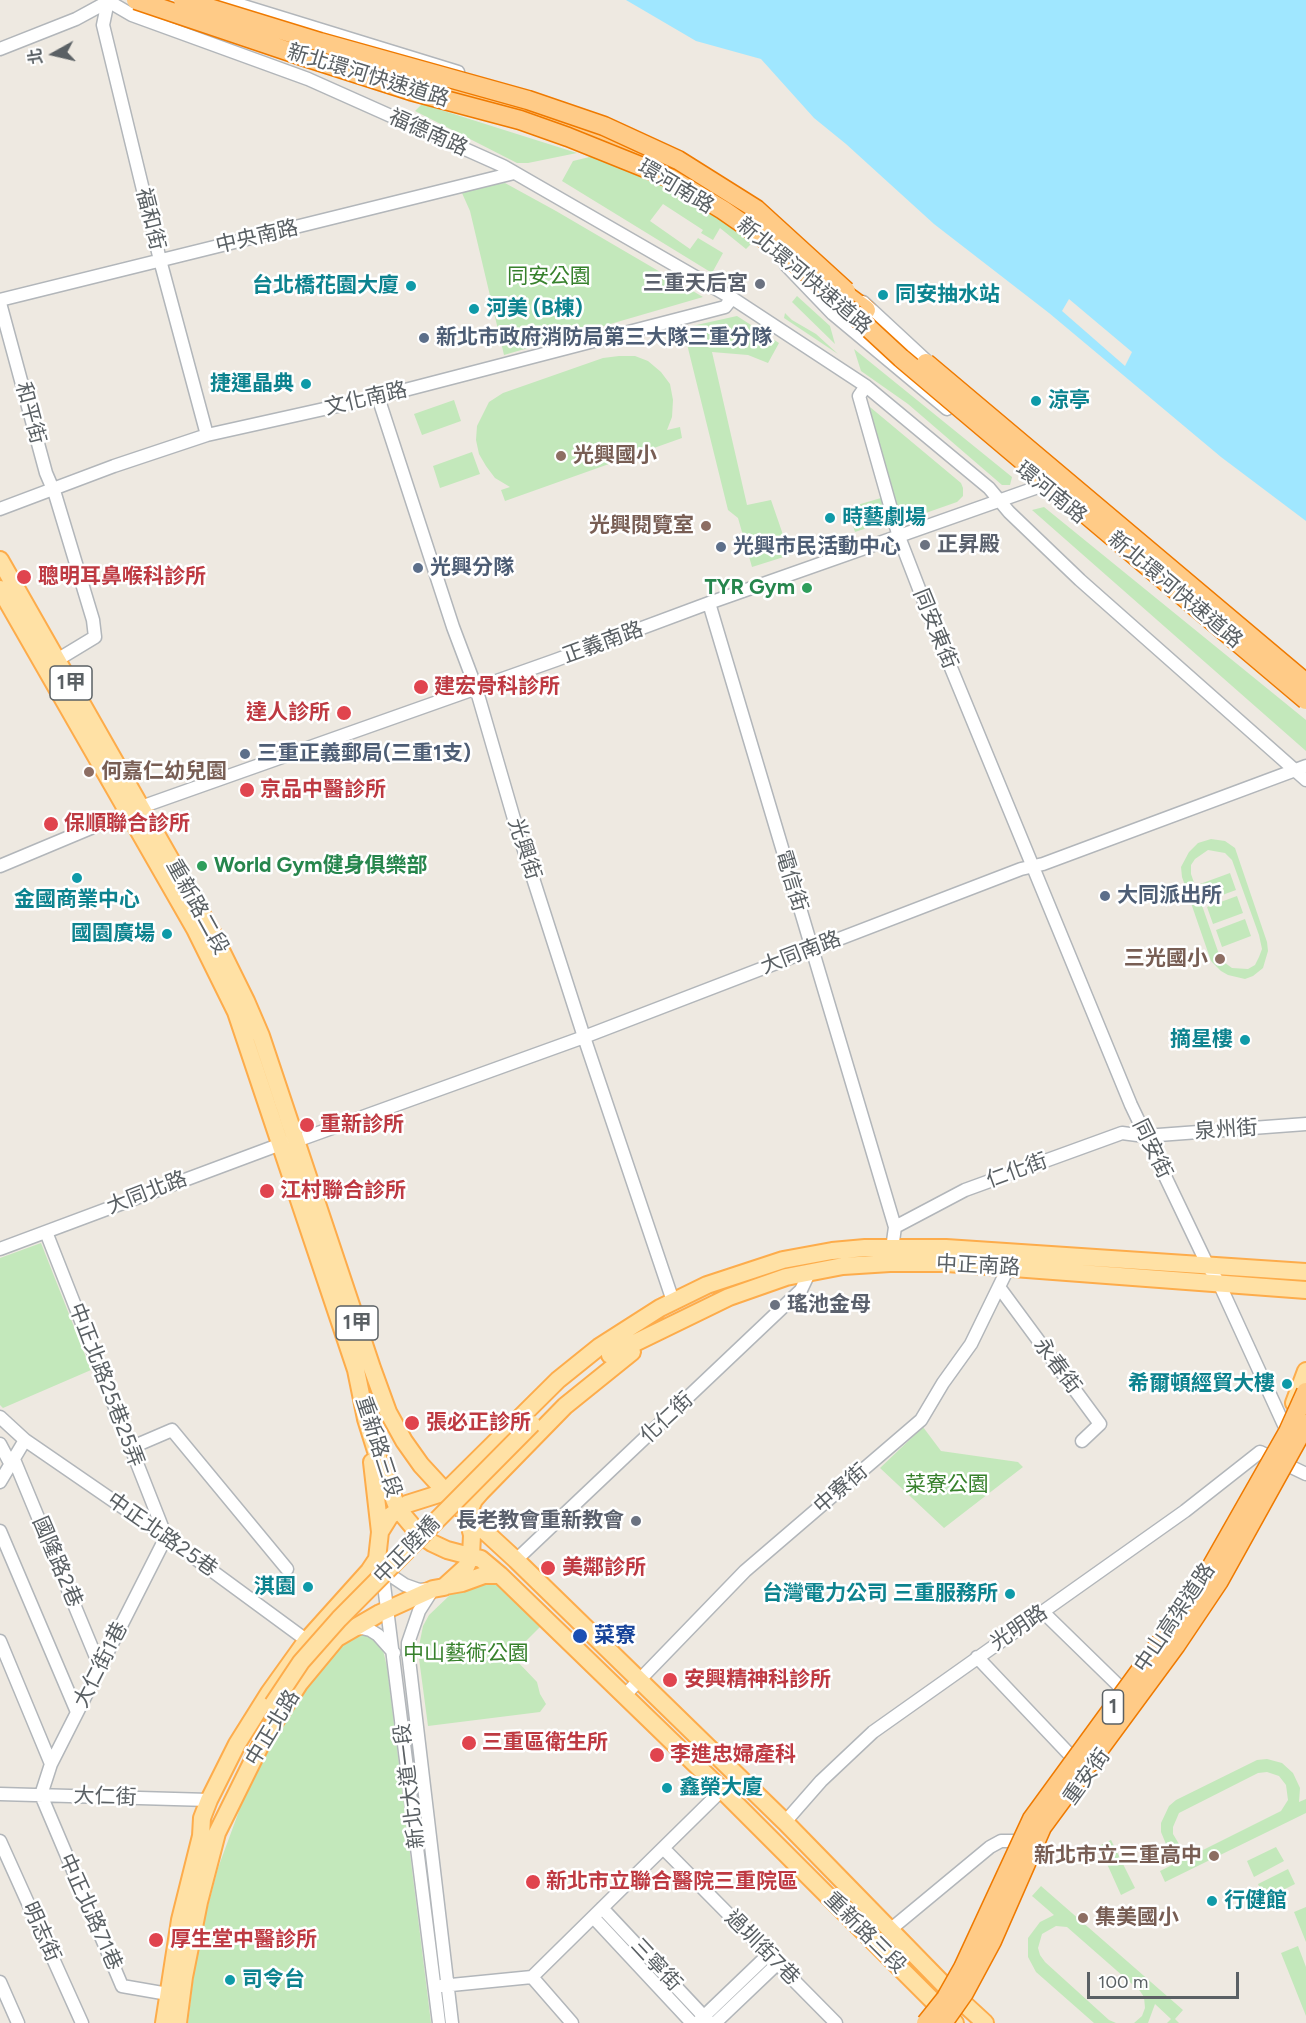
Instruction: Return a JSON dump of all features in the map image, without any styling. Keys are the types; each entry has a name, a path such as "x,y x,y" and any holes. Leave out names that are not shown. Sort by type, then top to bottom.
{"highway":[{"name":"新北環河快速道路","path":"136,0 411,91 520,120 670,178 775,246 1034,472 1306,700"},
{"path":"177,0 347,58 579,127 664,163 753,219 824,280 866,310"},
{"name":"新北環河快速道路","path":"183,0 320,42 528,100 604,126 678,160 756,209 944,379 1306,682"},
{"name":"中山高架道路","path":"925,2023 946,1998 963,1968 990,1913 1027,1827 1164,1638 1209,1571 1288,1432 1306,1392"},
{"name":"中山高架道路","path":"949,2022 992,1941 1042,1827 1176,1645 1219,1581 1306,1424"}],"main road":[{"name":"重新路二段","path":"0,560 57,660 135,810"},
{"name":"重新路二段","path":"0,589 226,958 261,1036 288,1142"},
{"name":"重新路三段","path":"288,1142 356,1370 366,1419 381,1467 398,1509 426,1539 447,1550 481,1559 500,1575 722,1790 937,2005 949,2022"},
{"name":"重新路三段","path":"288,1142 388,1412 421,1465 467,1515 785,1822 963,2003"},
{"name":"中正南路","path":"445,1492 558,1380 599,1347 666,1305 707,1285 783,1260 832,1251 891,1255 947,1263 1012,1259 1306,1272"},
{"name":"中正南路","path":"610,1355 729,1297 786,1277 891,1255"},
{"name":"中正南路","path":"1012,1259 1219,1283 1306,1290"},
{"name":"中正南路","path":"610,1355 666,1305"},
{"name":"中正南路","path":"467,1515 480,1492 565,1406 661,1330"},
{"name":"中正陸橋","path":"234,1771 273,1704 301,1662 339,1618 557,1399 610,1355"},
{"name":"重安街","path":"947,1988 1028,1815 1201,1570 1284,1425 1306,1371"},
{"name":"中正北路","path":"209,1835 202,1818 237,1744 269,1693 307,1640 377,1559 380,1532 366,1419"},
{"name":"重安街","path":"963,2003 974,1989 995,1950 1036,1855 1049,1831 1180,1653 1219,1594 1299,1470 1306,1439"},
{"path":"380,1532 390,1516 398,1509 445,1492"},
{"path":"467,1515 472,1535 471,1556"},
{"name":"中正北路","path":"178,2023 209,1835 263,1740 299,1684 337,1638 388,1609 439,1588 466,1567 471,1556"},
{"path":"439,1588 462,1584 484,1575 500,1575"},
{"name":"中正北路","path":"164,2023 180,1920 234,1771"},
{"name":"1","path":"925,2023 947,1988"},
{"name":"1","path":"949,2022 963,2003"},
{"name":"1甲","path":"963,2003 985,2023"}],"street":[{"name":"環河南路","path":"108,0 135,1 314,51 479,102 562,128 653,170 764,242 833,314 1192,608 1306,708"},
{"path":"0,49 76,19 108,0"},
{"name":"福德南路","path":"108,0 132,15 308,79 514,172 732,298 866,386"},
{"name":"福和街","path":"108,0 103,25 160,260 207,435"},
{"name":"環河南路","path":"224,0 571,107 656,142 740,191 771,216 923,358 1306,682"},
{"name":"中央南路","path":"0,302 514,172"},
{"name":"文化南路","path":"0,508 128,460 207,435 378,397 725,307 732,298"},
{"name":"和平街","path":"0,302 46,473 53,488 93,620 95,637 57,660"},
{"name":"環河南路","path":"866,386 989,488 1080,580 1301,768 1306,780"},
{"name":"同安東街","path":"866,386 859,396 898,537 1033,866"},
{"name":"光興街","path":"378,397 453,627 476,688 514,819 666,1305"},
{"name":"正義南路","path":"0,866 135,810 709,603 1065,478"},
{"name":"電信街","path":"709,603 894,1227 891,1255"},
{"name":"大同南路","path":"288,1142 584,1037 1021,869 1301,768"},
{"name":"同安街","path":"1033,866 1145,1136 1208,1266 1219,1283 1284,1425"},
{"name":"泉州街","path":"1145,1136 1306,1124"},
{"name":"仁化街","path":"894,1227 965,1190 1122,1133 1145,1136"},
{"name":"大同北路","path":"0,1249 288,1142"},
{"name":"中正北路25巷25弄","path":"46,1232 166,1537"},
{"name":"中寮街","path":"624,1696 745,1572 921,1420 943,1383 971,1344 1012,1259"},
{"path":"1285,1271 1306,1263"},
{"name":"化仁街","path":"516,1560 801,1290 810,1271"},
{"name":"永春街","path":"999,1287 1101,1424 1082,1441"},
{"name":"中正北路25巷","path":"0,1417 25,1440 166,1537 323,1654"},
{"path":"130,1448 172,1430 287,1569"},
{"path":"0,1482 25,1440"},
{"name":"國隆路2巷","path":"0,1444 12,1460 100,1667"},
{"name":"光明路","path":"785,1822 821,1780 873,1732 1185,1510 1260,1452 1267,1455"},
{"path":"1267,1455 1299,1470"},
{"path":"0,1531 77,1712"},
{"name":"大仁街1巷","path":"40,1795 51,1764 166,1537"},
{"path":"379,1550 384,1564 393,1576 405,1585 419,1590 439,1588"},
{"name":"新北大道一段","path":"379,1550 439,2023"},
{"name":"新北大道一段","path":"439,1588 419,1611 408,1643 408,1651 452,2023"},
{"path":"1043,1612 1120,1687 1136,1710"},
{"path":"349,1630 362,1628 370,1630 378,1635 393,1653"},
{"path":"0,1641 51,1764"},
{"path":"977,1657 1070,1755"},
{"path":"434,1987 532,1977 722,1790"},
{"name":"大仁街","path":"0,1794 209,1800"},
{"name":"中正北路71巷","path":"40,1795 123,1986 168,1994"},
{"path":"891,1929 990,1847 1001,1841 1015,1840"},
{"name":"明志街","path":"0,1841 82,2023"},
{"name":"過圳街7巷","path":"663,1848 836,2023"},
{"name":"三寧街","path":"603,1908 700,2021"},
{"name":"三寧街","path":"592,1917 700,2021"},
{"path":"700,2021 773,1959"},
{"path":"715,2023 773,1959"},
{"path":"532,1977 572,2023"},
{"path":"0,1982 18,2023"}],"green space":[{"path":"422,104 577,153 528,163 517,163 415,111"},
{"path":"606,153 728,221 754,241 746,249 720,228 713,240 701,233 703,230 663,204 650,221 690,249 698,238 723,253 712,273 562,181 573,161"},
{"name":"同安公園","path":"505,183 703,297 504,355 470,211 462,193 487,185"},
{"path":"797,296 830,326 835,344 792,302"},
{"path":"785,313 792,320 816,334 838,354 784,318"},
{"path":"737,316 779,343 768,363 748,355 712,352 747,505 771,500 790,555 752,567 738,518 728,510 683,328"},
{"path":"854,349 1012,477 1010,485 1002,485 908,404 861,371"},
{"path":"635,356 648,361 661,372 670,384 673,400 672,417 667,430 680,427 682,438 505,501 501,490 510,487 495,478 486,466 479,454 476,440 477,426 489,402 503,393 603,358"},
{"path":"454,400 461,421 422,435 414,414"},
{"path":"864,402 961,483 963,496 957,502 900,522"},
{"path":"472,452 480,474 440,488 433,466"},
{"path":"881,498 888,521 855,532 847,508"},
{"path":"1044,507 1306,720 1306,751 1032,510"},
{"path":"1211,839 1225,841 1235,848 1267,942 1268,951 1263,968 1253,976 1245,979 1228,975 1211,961 1182,877 1181,867 1189,852 1198,843","holes":["1208,850 1225,853 1232,860 1262,949 1255,965 1248,969 1232,968 1221,960 1191,874 1191,865 1195,859"]},
{"path":"1230,873 1236,890 1206,901 1200,884"},
{"path":"1237,896 1243,913 1213,924 1207,907"},
{"path":"1245,919 1251,936 1222,947 1216,930"},
{"path":"41,1243 91,1370 3,1408 0,1405 0,1258"},
{"name":"菜寮公園","path":"923,1427 941,1451 1018,1462 1023,1467 944,1528 880,1468"},
{"name":"中山藝術公園","path":"497,1580 541,1626 514,1655 537,1682 546,1704 540,1712 428,1726 418,1651 423,1626 429,1615 450,1595 468,1586"},
{"path":"358,1634 367,1635 379,1642 387,1667 431,2023 188,2023 197,1948 218,1868 253,1773 292,1706 338,1645"},
{"path":"1267,1759 1282,1763 1293,1773 1300,1788 1299,1802 1306,1799 1306,1813 1165,1882 1160,1871 1182,1860 1168,1849 1161,1832 1161,1823 1169,1806 1176,1800 1257,1760","holes":["1267,1772 1279,1776 1286,1785 1288,1800 1281,1811 1203,1850 1190,1850 1179,1844 1173,1834 1173,1827 1179,1813 1258,1773"]},
{"path":"1111,1840 1135,1888 1121,1895 1099,1846"},
{"path":"1276,1847 1284,1861 1254,1877 1247,1861"},
{"path":"1288,1869 1295,1884 1265,1899 1258,1884"},
{"path":"1041,1886 1183,2010 1175,2019 1179,2023 1167,2023 1171,2019 1155,2004 1148,2023 1134,2023 1142,2016 1145,2008 1144,1997 1140,1991 1067,1927 1056,1926 1042,1934 1038,1948 1040,1955 1109,2020 1116,2023 1094,2023 1036,1972 1028,1957 1028,1938 1040,1922 1054,1915 1032,1896"},
{"path":"1306,1907 1306,1942 1294,1912"},
{"path":"1298,1946 1306,1967 1306,2016 1281,1953"}],"water":[{"path":"626,0 1306,0 1306,521 1221,457 1049,313 934,224 814,118 761,59 696,41"}],"pier":[{"path":"1069,299 1132,352 1125,366 1062,311"}],"place":[{"name":"三重天后宮","path":"760,284"},
{"name":"台北橋花園大廈","path":"411,286"},
{"name":"同安抽水站","path":"883,295"},
{"name":"河美 (B棟)","path":"474,309"},
{"name":"新北市政府消防局第三大隊三重分隊","path":"424,338"},
{"name":"捷運晶典","path":"306,384"},
{"name":"涼亭","path":"1036,401"},
{"name":"光興國小","path":"561,456"},
{"name":"時藝劇場","path":"830,518"},
{"name":"光興閱覽室","path":"706,526"},
{"name":"正昇殿","path":"925,545"},
{"name":"光興市民活動中心","path":"721,547"},
{"name":"光興分隊","path":"418,568"},
{"name":"聰明耳鼻喉科診所","path":"24,577"},
{"name":"TYR Gym","path":"807,588"},
{"name":"建宏骨科診所","path":"421,687"},
{"name":"達人診所","path":"344,713"},
{"name":"三重正義郵局(三重1支)","path":"245,754"},
{"name":"何嘉仁幼兒園","path":"89,772"},
{"name":"京品中醫診所","path":"247,790"},
{"name":"保順聯合診所","path":"51,824"},
{"name":"World Gym健身俱樂部","path":"202,866"},
{"name":"金國商業中心","path":"77,878"},
{"name":"大同派出所","path":"1105,896"},
{"name":"國園廣場","path":"167,934"},
{"name":"三光國小","path":"1220,959"},
{"name":"摘星樓","path":"1245,1040"},
{"name":"重新診所","path":"307,1125"},
{"name":"江村聯合診所","path":"267,1191"},
{"name":"瑤池金母","path":"775,1305"},
{"name":"希爾頓經貿大樓","path":"1287,1384"},
{"name":"張必正診所","path":"412,1423"},
{"name":"長老教會重新教會","path":"636,1521"},
{"name":"美鄰診所","path":"548,1568"},
{"name":"淇園","path":"308,1587"},
{"name":"台灣電力公司 三重服務所","path":"1010,1594"},
{"name":"菜寮","path":"580,1636"},
{"name":"安興精神科診所","path":"670,1680"},
{"name":"三重區衛生所","path":"469,1743"},
{"name":"李進忠婦產科","path":"657,1755"},
{"name":"鑫榮大廈","path":"667,1788"},
{"name":"新北市立三重高中","path":"1214,1856"},
{"name":"新北市立聯合醫院三重院區","path":"533,1882"},
{"name":"行健館","path":"1212,1901"},
{"name":"集美國小","path":"1083,1918"},
{"name":"厚生堂中醫診所","path":"156,1940"},
{"name":"司令台","path":"230,1980"}]}
